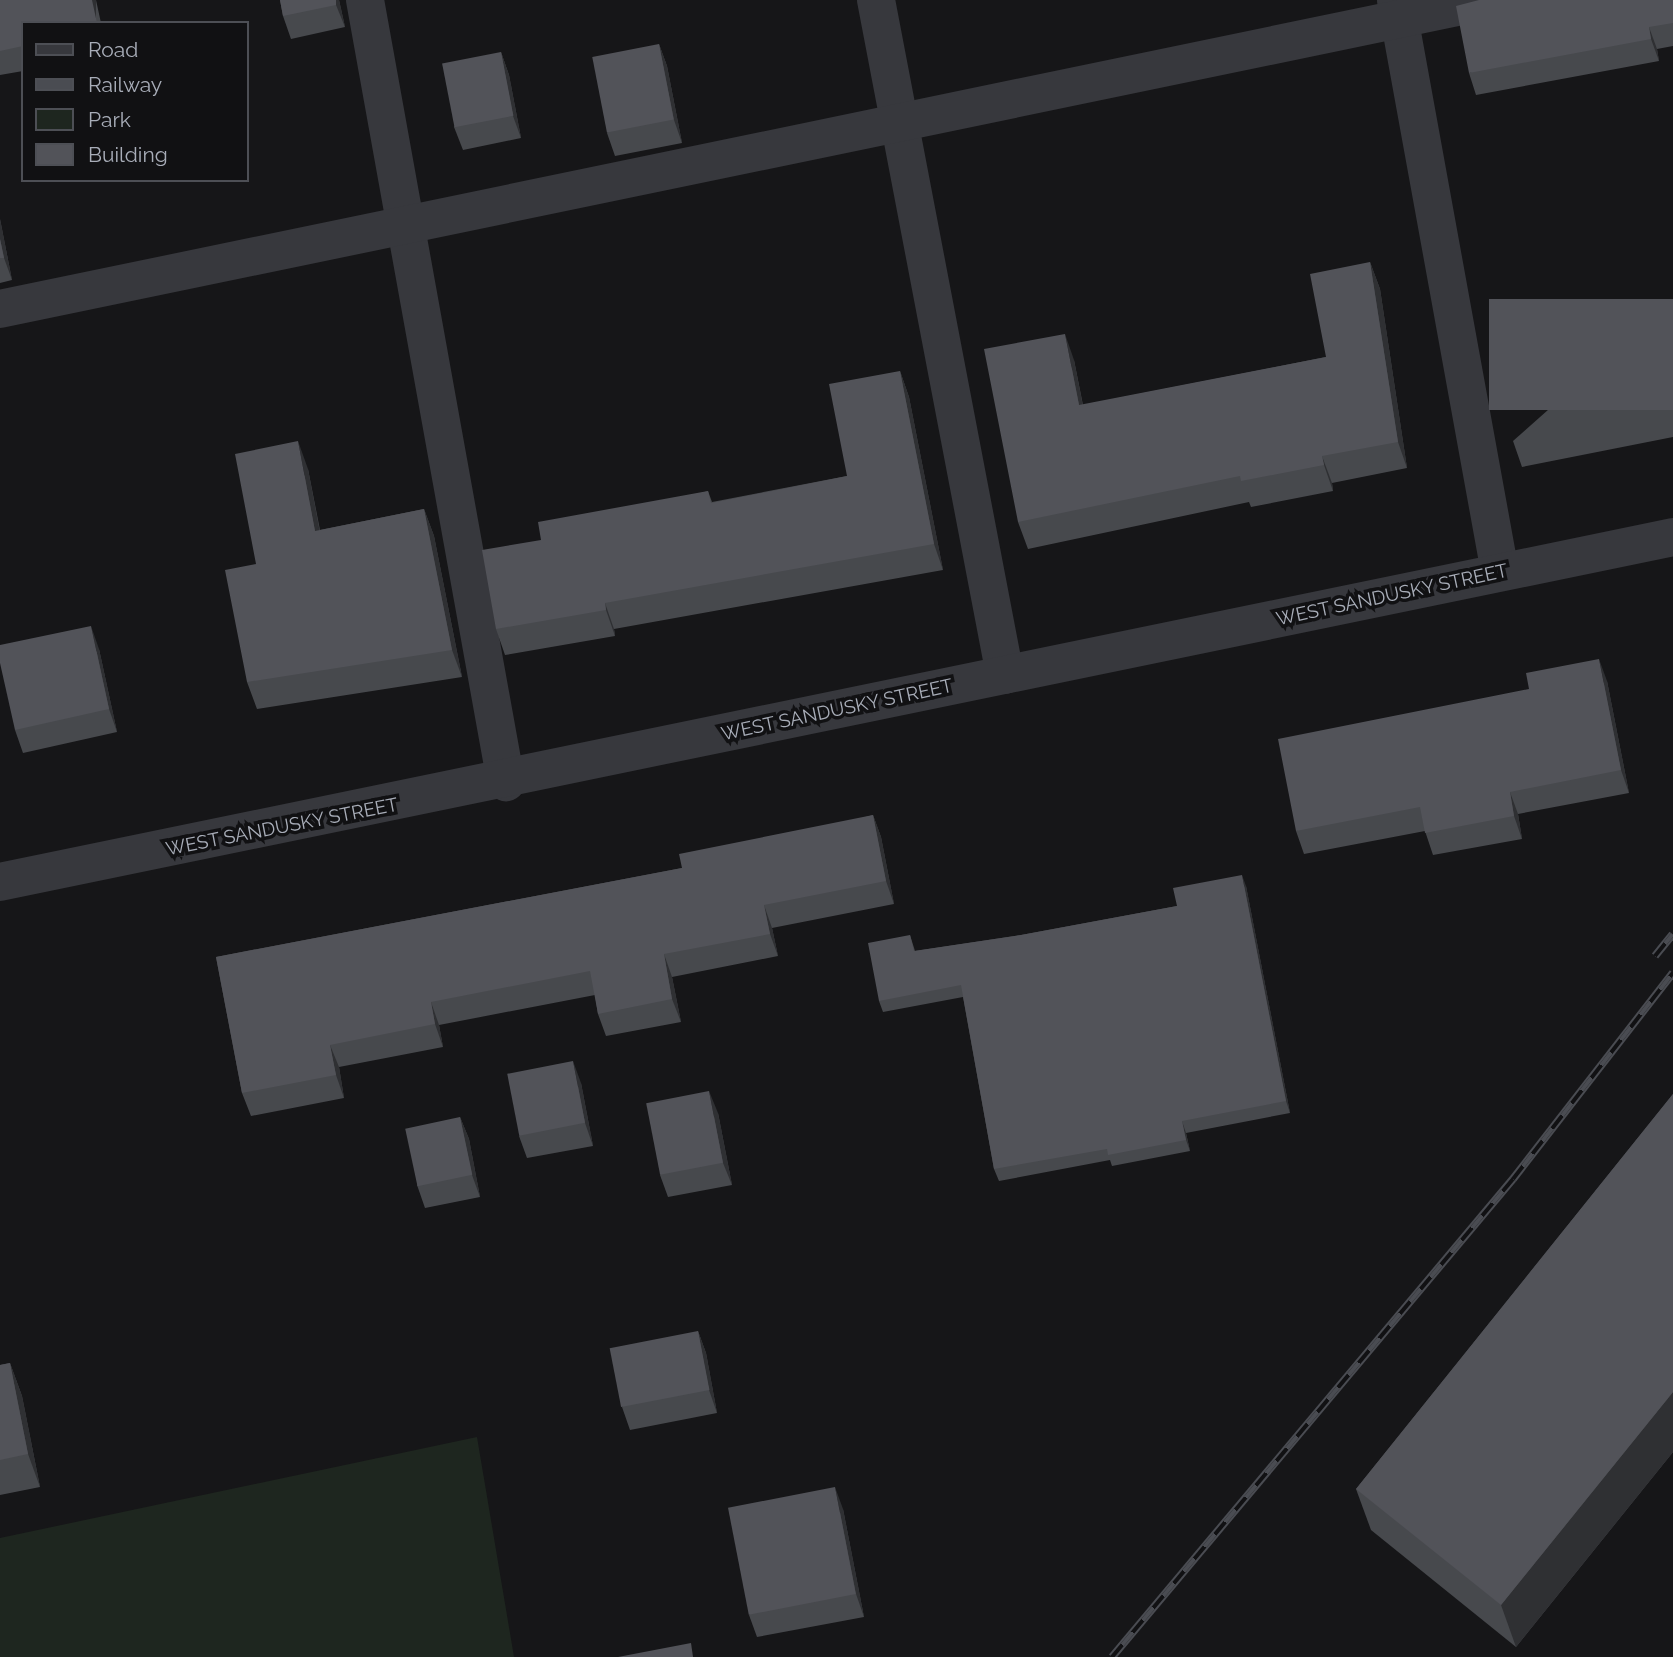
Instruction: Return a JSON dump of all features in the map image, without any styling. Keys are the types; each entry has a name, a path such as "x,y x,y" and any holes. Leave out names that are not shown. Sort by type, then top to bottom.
{"street":[{"path":"365,0 506,782"},
{"path":"876,0 1005,675"},
{"path":"0,309 408,229 899,124 1398,10 1491,0"},
{"path":"1398,10 1500,572"},
{"name":"WEST SANDUSKY STREET","path":"0,882 506,782 1005,675 1673,537"}],"green space":[{"path":"477,1437 514,1657 0,1657 0,1538"}],"building":[{"path":"0,0 92,0 97,21 21,21 21,46 0,51"},
{"path":"280,0 336,0 336,5 283,16"},
{"path":"1479,0 1673,0 1673,23 1649,27 1651,39 1469,73 1456,6"},
{"path":"659,44 674,120 607,133 592,57"},
{"path":"501,52 513,116 455,127 442,63"},
{"path":"0,239 4,258 0,258"},
{"path":"1370,262 1398,442 1322,456 1324,465 1241,481 1240,476 1018,522 984,349 1065,334 1079,405 1326,357 1310,274"},
{"path":"1489,299 1673,299 1673,410 1489,410"},
{"path":"900,371 934,544 605,603 606,610 496,629 482,550 541,540 538,522 708,491 711,503 847,476 829,384"},
{"path":"298,441 315,531 424,509 452,650 247,682 225,570 256,564 235,454"},
{"path":"91,626 109,709 15,730 0,663 0,645"},
{"path":"1599,659 1621,770 1510,792 1514,816 1425,833 1420,807 1296,831 1278,739 1529,689 1526,673"},
{"path":"873,815 886,881 764,905 770,934 664,954 672,999 598,1014 590,971 431,1002 435,1024 330,1045 336,1075 242,1093 216,957 682,868 679,854"},
{"path":"1242,875 1286,1101 1182,1121 1186,1140 1108,1155 1107,1149 994,1169 961,985 879,1001 868,943 910,935 914,951 1021,935 1177,906 1173,888"},
{"path":"573,1061 585,1123 519,1136 507,1074"},
{"path":"709,1091 723,1163 660,1175 646,1103"},
{"path":"1673,1094 1673,1392 1501,1605 1356,1489"},
{"path":"460,1117 472,1175 417,1186 405,1129"},
{"path":"698,1331 709,1390 621,1407 610,1348"},
{"path":"10,1363 28,1454 0,1460 0,1365"},
{"path":"835,1487 856,1594 749,1615 728,1508"},
{"path":"691,1643 693,1657 618,1657"}],"railway":[{"path":"1655,956 1673,934"},
{"path":"1112,1657 1513,1179 1673,973"}]}
